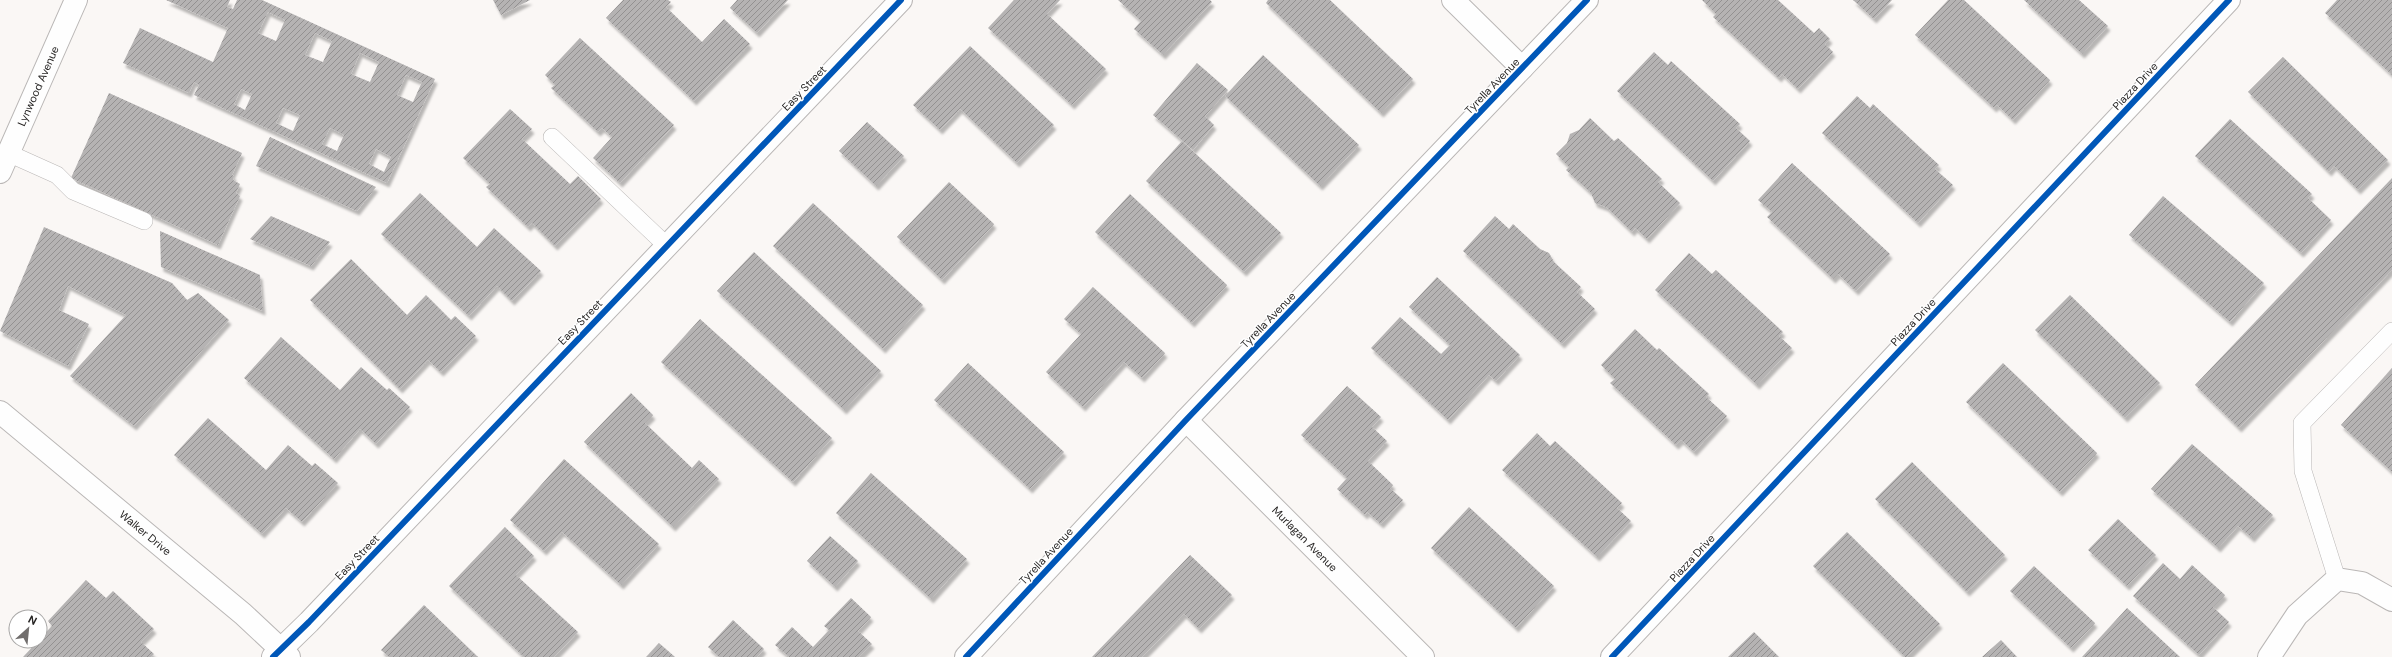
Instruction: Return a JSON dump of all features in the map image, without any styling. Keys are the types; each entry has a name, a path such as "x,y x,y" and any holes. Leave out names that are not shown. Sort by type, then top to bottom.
{"street":[{"name":"Lynwood Avenue","path":"4,162 76,0"},
{"name":"Easy Street","path":"280,654 901,0"},
{"path":"1453,0 1522,68"},
{"name":"Tyrella Avenue","path":"966,657 1186,420 1587,0"},
{"name":"Piazza Drive","path":"1612,657 2230,0"},
{"name":"Walker Drive","path":"0,412 243,614 280,654"},
{"name":"Murlagan Avenue","path":"1186,420 1423,657"},
{"path":"2269,657 2297,615 2337,579 2362,583 2392,600"}],"lane":[{"path":"552,137 667,246"},
{"path":"4,162 57,175 73,191 144,221"},
{"path":"2337,579 2303,471 2302,423 2392,331"}],"building":[{"path":"166,0 230,0 227,7 233,9 237,0 262,0 435,79 387,183 194,95 199,85 194,82 189,93 123,63 140,28 213,62 228,28","holes":["268,12 285,20 276,41 258,33","315,33 332,41 323,62 305,55","360,53 379,62 370,82 351,74","406,75 422,82 413,102 397,95","241,89 252,94 245,110 234,104","283,108 300,115 293,131 276,123","330,128 344,135 337,151 322,144","376,149 391,157 384,172 369,164"]},
{"path":"493,0 530,0 501,15"},
{"path":"623,0 668,0 671,2 666,7 702,42 724,19 750,44 694,101 606,18"},
{"path":"737,0 788,0 757,33 730,8"},
{"path":"1014,0 1060,0 1047,14 1106,69 1072,105 988,28"},
{"path":"1118,0 1210,0 1212,2 1163,55 1134,29 1141,21"},
{"path":"1268,0 1330,0 1413,79 1381,113 1266,3"},
{"path":"1702,0 1778,0 1814,33 1819,28 1830,39 1825,44 1833,52 1798,89 1782,74 1779,78 1713,17 1716,14"},
{"path":"1853,0 1892,0 1874,19"},
{"path":"1948,0 1964,0 2050,80 2013,120 1997,105 1994,108 1915,35"},
{"path":"2024,0 2079,0 2108,26 2082,54"},
{"path":"2337,0 2392,0 2392,75 2325,13"},
{"path":"580,38 674,125 620,183 593,158 612,137 602,128 598,132 551,88 555,85 545,75"},
{"path":"970,46 1054,125 1017,163 960,109 940,130 913,105"},
{"path":"1654,52 1668,65 1671,61 1740,124 1736,128 1750,141 1713,181 1617,91"},
{"path":"1263,55 1359,145 1320,186 1225,96"},
{"path":"2283,57 2388,160 2358,190 2334,166 2329,172 2248,92"},
{"path":"1197,63 1228,90 1205,116 1214,125 1193,150 1153,115"},
{"path":"109,93 242,153 232,175 234,176 233,180 240,184 236,193 240,196 218,245 71,178"},
{"path":"1857,96 1870,108 1873,104 1939,165 1935,169 1953,185 1918,223 1822,133"},
{"path":"510,109 532,129 522,139 570,184 578,176 601,199 555,246 532,223 528,227 486,187 490,184 463,158"},
{"path":"1590,118 1614,141 1618,138 1662,179 1658,182 1680,203 1647,239 1635,228 1632,232 1606,207 1595,203 1591,193 1566,170 1569,167 1556,154 1567,143 1570,134 1579,130"},
{"path":"2230,119 2312,194 2308,198 2331,220 2301,253 2195,156"},
{"path":"867,122 904,156 876,186 839,151"},
{"path":"270,137 376,187 357,211 256,166"},
{"path":"1182,141 1281,233 1244,272 1146,181"},
{"path":"1792,163 1890,254 1856,291 1838,274 1833,279 1767,217 1772,212 1758,200"},
{"path":"2392,178 2392,270 2239,428 2195,385"},
{"path":"949,182 994,224 942,280 897,237"},
{"path":"420,193 477,247 494,228 541,271 512,301 497,286 469,316 381,234"},
{"path":"1130,194 1227,285 1192,323 1095,232"},
{"path":"2163,196 2264,283 2230,322 2129,235"},
{"path":"813,203 923,305 883,349 773,246"},
{"path":"271,216 330,242 311,266 250,239"},
{"path":"1495,216 1509,229 1513,224 1540,249 1549,253 1554,262 1581,287 1577,292 1595,309 1562,344 1463,251"},
{"path":"44,227 172,283 187,300 198,293 229,320 134,426 70,376 126,315 68,286 59,310 89,324 68,366 0,331"},
{"path":"160,231 260,275 263,311 161,267"},
{"path":"754,252 881,371 844,410 717,291"},
{"path":"1689,253 1712,274 1716,270 1783,332 1779,336 1792,348 1757,385 1655,290"},
{"path":"351,259 407,315 426,295 451,320 455,316 476,336 441,372 428,360 400,389 310,300"},
{"path":"1437,277 1520,355 1496,381 1489,375 1448,420 1371,348 1400,317 1441,354 1450,345 1409,307"},
{"path":"1093,287 1165,353 1142,378 1124,362 1083,407 1046,372 1081,334 1064,319"},
{"path":"2070,295 2160,383 2125,418 2035,330"},
{"path":"700,319 832,438 793,482 661,362"},
{"path":"1635,329 1657,350 1659,348 1709,394 1706,397 1727,416 1694,452 1681,440 1676,445 1610,383 1615,379 1601,365"},
{"path":"281,337 340,390 361,367 387,390 389,388 410,407 376,444 360,429 334,459 244,378"},
{"path":"968,363 1064,452 1030,489 934,400"},
{"path":"2003,363 2097,453 2060,492 1966,402"},
{"path":"2392,368 2392,472 2341,425"},
{"path":"1347,386 1381,417 1372,427 1387,441 1368,461 1393,485 1390,488 1403,500 1381,524 1367,512 1365,515 1337,489 1347,478 1301,435"},
{"path":"631,393 653,415 645,423 692,468 699,460 719,479 673,527 584,442"},
{"path":"208,418 266,470 288,445 312,466 315,463 338,483 302,522 286,508 262,534 174,455"},
{"path":"1537,433 1550,446 1555,441 1622,503 1617,508 1631,521 1597,557 1502,470"},
{"path":"2192,444 2273,515 2252,538 2238,526 2218,548 2151,489"},
{"path":"564,459 659,544 621,585 562,532 544,551 510,520"},
{"path":"1912,462 2005,555 1967,592 1875,499"},
{"path":"871,473 967,559 931,599 836,513"},
{"path":"1469,507 1554,586 1516,628 1431,548"},
{"path":"2118,519 2156,555 2127,586 2088,550"},
{"path":"505,527 534,556 516,575 578,632 554,657 524,657 449,586"},
{"path":"1847,532 1940,624 1907,657 1905,657 1813,566"},
{"path":"830,536 858,561 835,587 807,561"},
{"path":"1190,555 1232,595 1199,629 1184,614 1142,657 1092,657"},
{"path":"2163,563 2180,579 2192,565 2225,595 2213,607 2229,622 2199,655 2133,596"},
{"path":"2034,566 2095,623 2071,648 2010,591"},
{"path":"86,580 106,598 113,591 154,629 141,642 154,654 151,657 23,657 30,649 48,649 48,630 52,626 48,621"},
{"path":"851,598 871,617 858,631 872,644 859,657 789,657 775,645 792,627 813,647 829,630 824,626"},
{"path":"424,605 478,657 389,657 381,650"},
{"path":"2127,608 2180,657 2082,657"},
{"path":"733,620 764,649 757,657 719,657 708,647"},
{"path":"1754,632 1779,657 1728,657"},
{"path":"2001,640 2017,657 1982,657"},
{"path":"659,643 675,657 646,657"}],"cycle path":[{"path":"273,657 309,622 901,0"},
{"path":"966,657 1186,420 1587,0"},
{"path":"1612,657 2229,0"}]}
